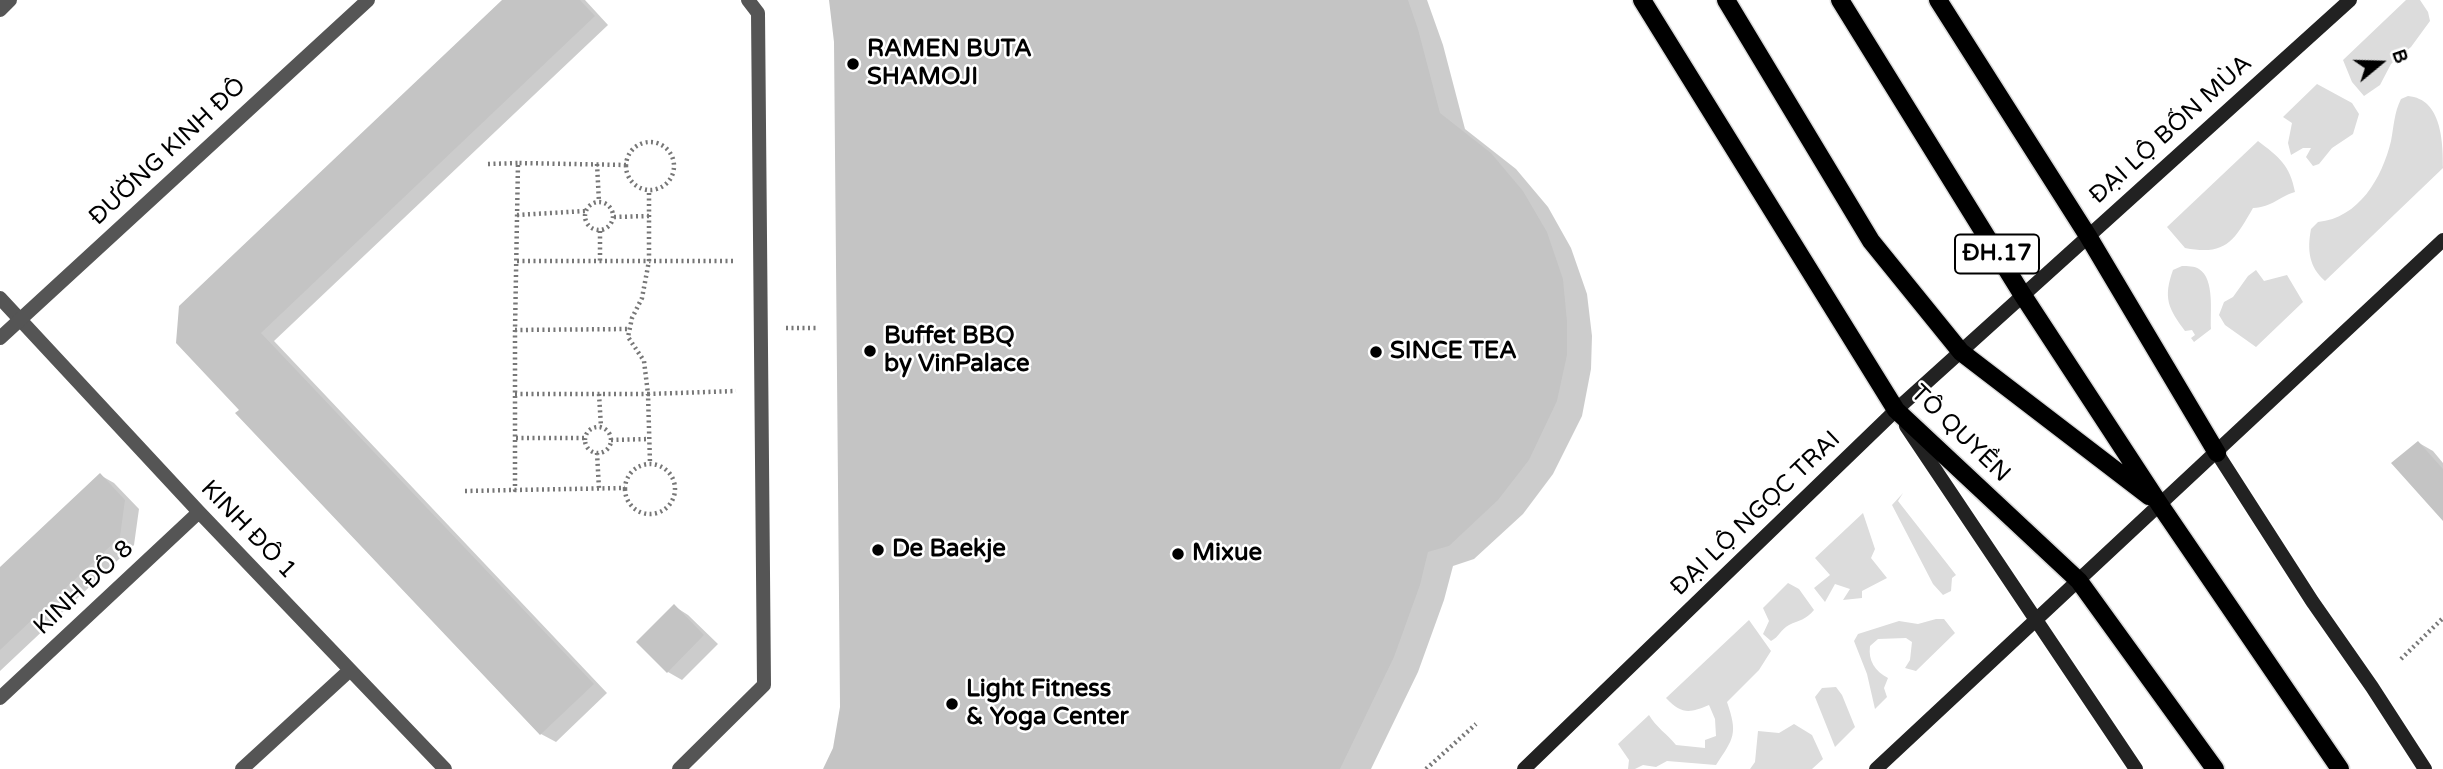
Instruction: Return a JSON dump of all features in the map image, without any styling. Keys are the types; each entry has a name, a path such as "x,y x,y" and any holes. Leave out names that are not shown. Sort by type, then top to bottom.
{"main road":[{"name":"TÔ QUYỀN","path":"1642,0 1896,410 2079,581 2215,769"},
{"path":"1726,0 1871,241 1961,352 2160,505 2340,769"},
{"name":"ĐH.17","path":"1840,0 2022,294 2160,505"},
{"path":"1938,0 2088,236 2217,453 2425,769"},
{"name":"ĐẠI LỘ BỐN MÙA","path":"2022,294 2350,0"},
{"path":"1876,769 2443,240"},
{"name":"ĐẠI LỘ NGỌC TRAI","path":"1524,769 1896,410 2022,294"},
{"path":"1896,410 2136,769"}],"street":[{"path":"0,10 10,0"},
{"name":"ĐƯỜNG KINH ĐÔ","path":"0,338 368,0"},
{"path":"679,769 764,685 758,13 748,0"},
{"name":"KINH ĐÔ 1","path":"0,298 199,512 445,769"},
{"name":"KINH ĐÔ 8","path":"0,698 199,512"},
{"path":"243,769 350,670"}],"path":[{"path":"654,141 668,150 674,165 670,180 656,190 649,190 634,185 626,172 626,165 627,157 637,144 654,141"},
{"path":"515,490 518,163"},
{"path":"488,164 626,165"},
{"path":"597,164 599,202"},
{"path":"649,190 649,261 642,298 632,318 628,337 644,361 650,463"},
{"path":"517,215 585,211 591,204 599,202 608,204 614,217 611,225 600,230 588,225 585,211"},
{"path":"614,217 649,216"},
{"path":"600,230 600,261"},
{"path":"517,261 760,261"},
{"path":"516,330 630,329"},
{"path":"516,394 761,391"},
{"path":"599,394 601,427"},
{"path":"601,427 608,432 611,440 608,448 597,453 590,450 585,438 589,430 601,427"},
{"path":"516,438 585,438"},
{"path":"611,440 649,439"},
{"path":"597,453 599,489"},
{"path":"650,463 666,469 675,483 676,491 668,506 653,514 637,510 626,497 625,488 626,480 635,468 650,463"},
{"path":"465,491 625,488"},
{"path":"2401,659 2443,618"},
{"path":"1426,769 1476,724"}],"shaded area":[{"path":"2406,0 2420,0 2430,21 2411,47 2391,64 2380,85 2364,96 2352,82 2343,60"},
{"path":"2317,84 2352,103 2359,114 2353,134 2332,148 2319,164 2313,166 2306,157 2311,148 2303,148 2291,155 2288,143 2292,123 2283,117"},
{"path":"2408,96 2419,99 2434,113 2441,135 2443,168 2325,281 2310,258 2311,229 2318,222 2345,213 2357,204 2375,182 2387,155 2399,104 2401,99"},
{"path":"2258,141 2282,162 2290,175 2295,192 2266,206 2253,208 2234,237 2220,248 2185,248 2167,227"},
{"path":"2182,266 2199,269 2210,288 2211,329 2194,342 2191,338 2195,335 2192,330 2185,331 2171,309 2168,296 2173,270"},
{"path":"2256,270 2264,281 2287,275 2303,302 2256,347 2225,325 2219,315 2224,302 2233,297 2248,276"},
{"path":"1903,493 1898,501 1956,575 1952,578 1951,591 1943,595 1933,584 1892,505"},
{"path":"1863,513 1875,549 1871,558 1887,578 1862,591 1862,598 1843,600 1850,589 1835,584 1825,602 1814,588 1830,575 1815,558"},
{"path":"1788,583 1799,589 1814,610 1805,618 1786,627 1771,641 1763,634 1769,621 1763,608"},
{"path":"1944,619 1955,633 1916,671 1905,668 1910,660 1912,642 1906,638 1878,639 1870,646 1873,665 1888,678 1884,688 1887,697 1875,709 1867,674 1854,641 1858,634 1899,621 1918,624"},
{"path":"1749,620 1771,651 1759,670 1727,702 1732,735 1716,765 1667,761 1656,767 1643,765 1628,769 1629,760 1618,744 1649,715 1676,745 1705,748 1705,740 1716,736 1715,719 1709,705 1686,711 1666,698"},
{"path":"1836,687 1855,727 1835,747 1815,697 1822,688"},
{"path":"1794,724 1812,735 1823,759 1812,769 1750,769 1755,762 1758,731 1779,733"}],"building":[{"path":"502,0 580,0 595,16 261,333 594,684 540,735 235,413 239,410 176,343 179,306"},
{"path":"829,0 1408,0 1440,113 1491,153 1523,191 1547,232 1563,279 1567,355 1557,401 1529,460 1498,500 1449,546 1428,552 1420,585 1394,657 1340,769 823,769 833,748 840,707 834,42"},
{"path":"2418,441 2443,469 2443,521 2391,463"},
{"path":"100,473 125,500 120,537 0,650 0,567"},
{"path":"674,604 704,635 667,673 636,642"}],"place":[{"name":"RAMEN BUTA SHAMOJI","path":"853,64"},
{"name":"Buffet BBQ by VinPalace","path":"870,351"},
{"name":"SINCE TEA","path":"1376,352"},
{"name":"De Baekje","path":"878,550"},
{"name":"Mixue","path":"1178,554"},
{"name":"Light Fitness & Yoga Center","path":"952,704"}]}
